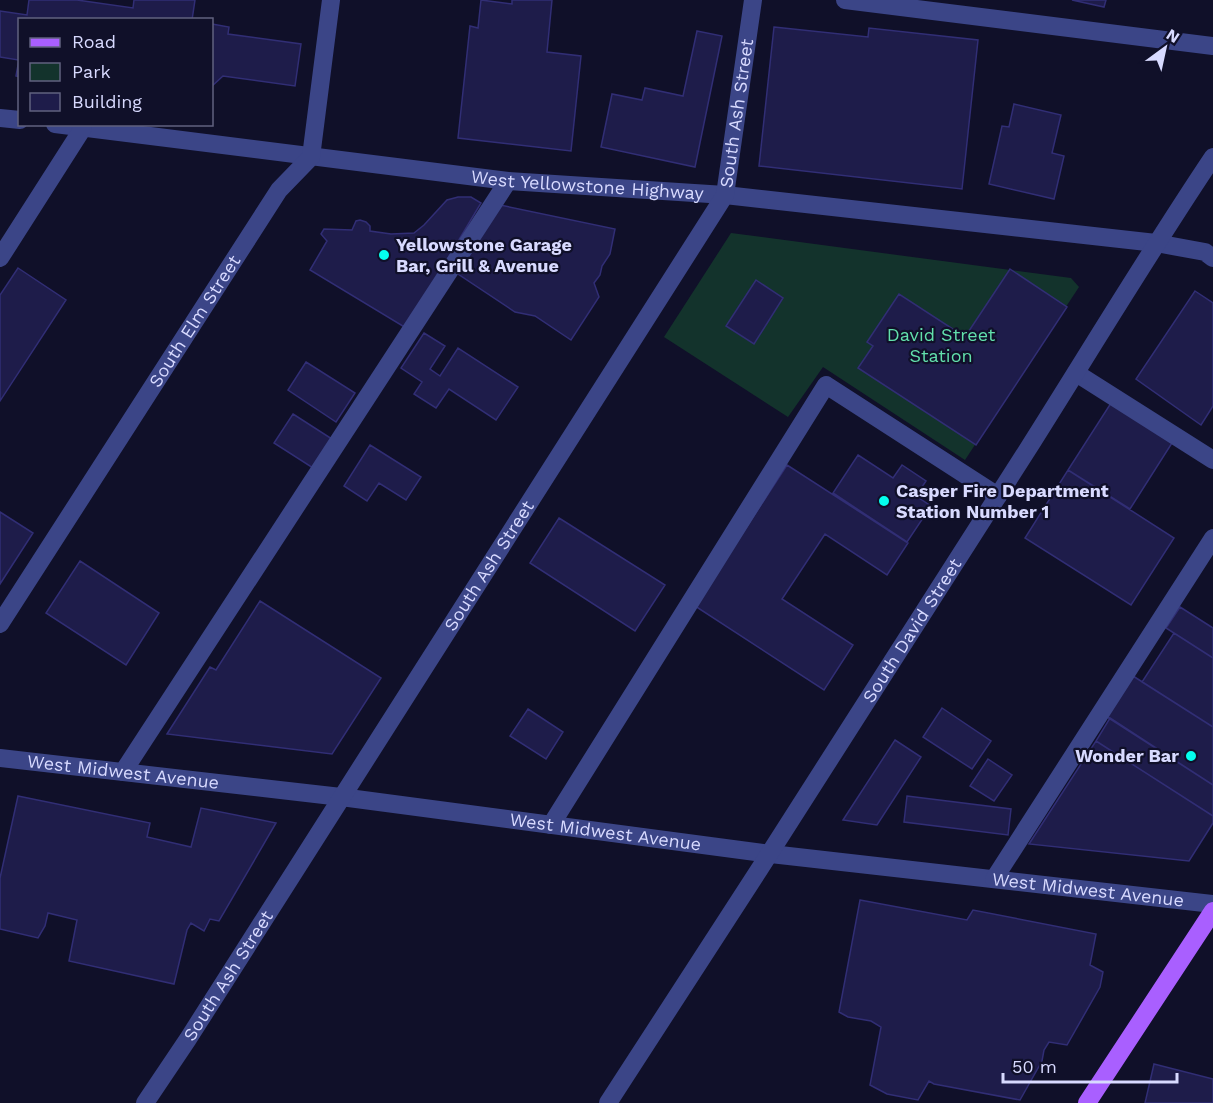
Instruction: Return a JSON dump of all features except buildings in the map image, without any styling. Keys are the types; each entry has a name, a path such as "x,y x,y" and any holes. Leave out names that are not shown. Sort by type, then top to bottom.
{"main road":[{"path":"1087,1103 1213,912"}],"street":[{"path":"311,156 331,0"},
{"name":"South Ash Street","path":"145,1103 725,195 753,0"},
{"path":"845,0 1213,46"},
{"path":"0,118 18,120"},
{"name":"West Yellowstone Highway","path":"69,126 508,181 725,195 1156,243 1204,252 1213,258"},
{"path":"0,258 83,128"},
{"name":"South Elm Street","path":"0,624 279,190 311,156"},
{"name":"South David Street","path":"608,1103 771,854 1156,243 1213,157"},
{"path":"123,772 508,181"},
{"path":"1076,373 1213,460"},
{"path":"551,825 826,385 998,496"},
{"path":"994,879 1213,538"},
{"name":"West Midwest Avenue","path":"0,758 341,797 771,854 1213,904"}],"green space":[{"name":"David Street Station","path":"731,233 1071,278 1079,287 965,460 823,367 788,417 664,337"}],"place":[{"name":"Yellowstone Garage Bar, Grill & Avenue","path":"384,255"},
{"name":"Casper Fire Department Station Number 1","path":"884,501"},
{"name":"Wonder Bar","path":"1191,756"}]}
